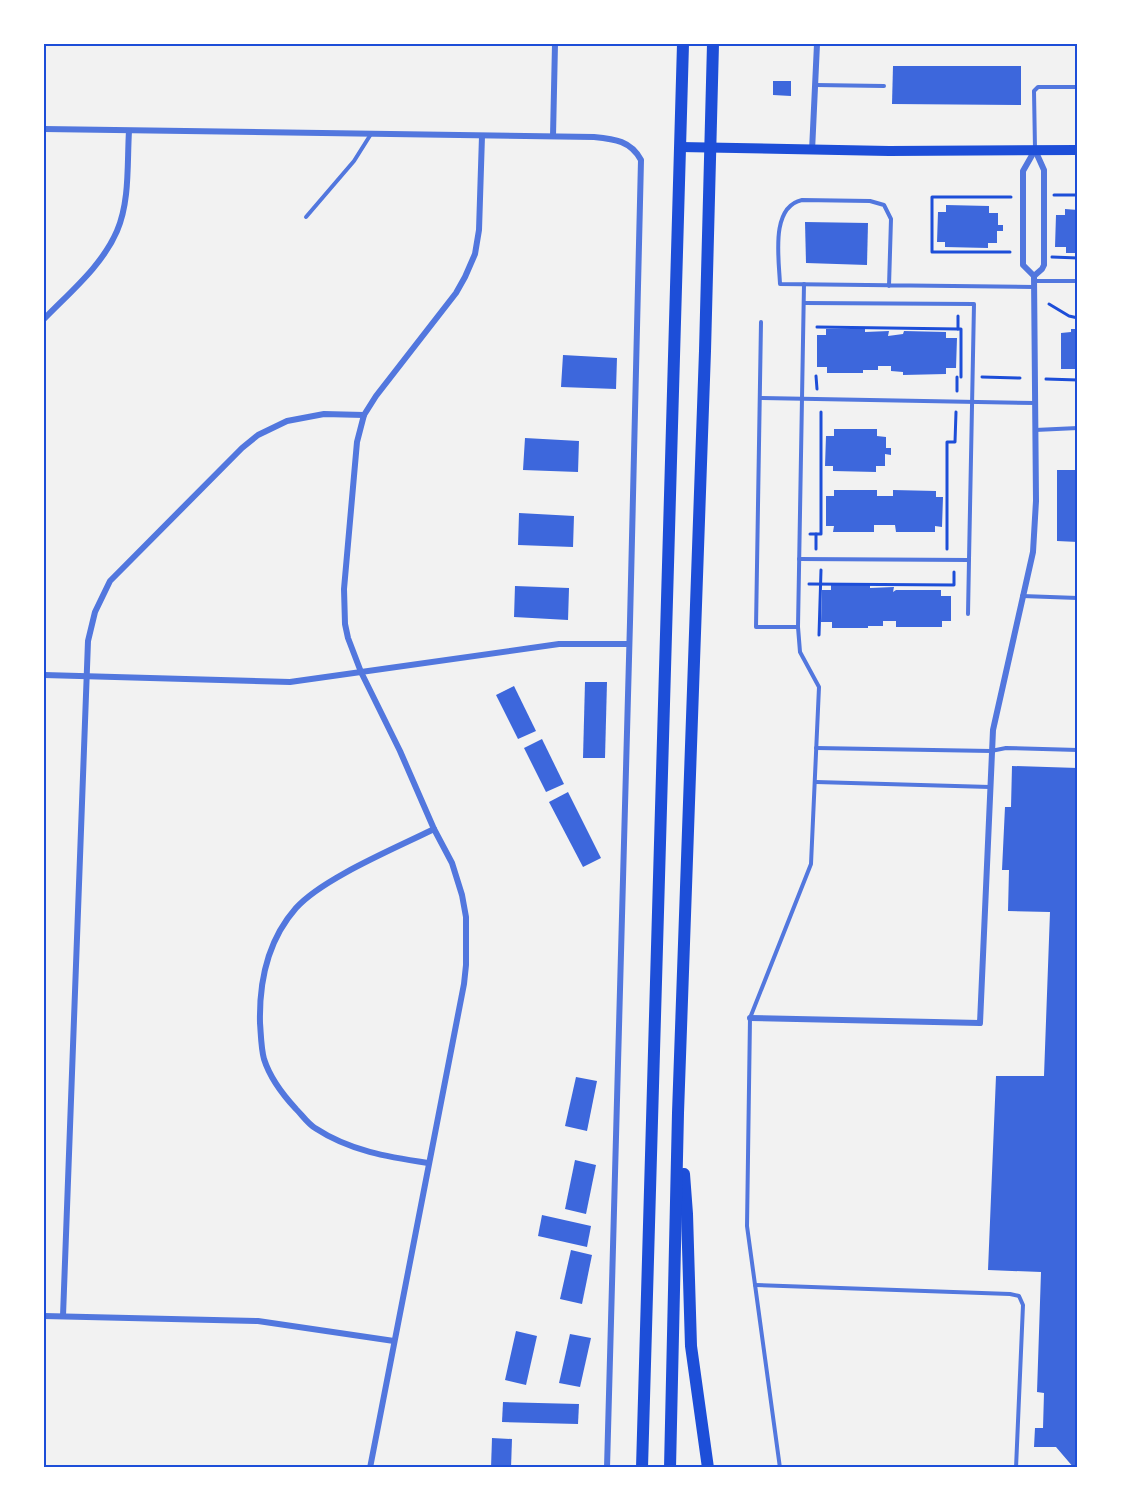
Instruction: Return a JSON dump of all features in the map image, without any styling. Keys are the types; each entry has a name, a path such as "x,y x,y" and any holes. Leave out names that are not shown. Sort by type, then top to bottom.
{"highway":[{"path":"642,1467 682,44"},
{"path":"670,1467 678,1113 713,44"},
{"path":"678,1113 687,1214 691,1346 708,1467"}],"main road":[{"path":"680,147 812,151 1077,150"}],"street":[{"path":"553,136 555,44"},
{"path":"812,151 817,44"},
{"path":"44,129 553,136 618,140 628,144 641,160 607,1467"},
{"path":"44,319 104,255 117,231 125,189 129,130"},
{"path":"370,1467 464,984 466,917 452,863 361,672 348,638 344,599 357,442 364,416 376,396 465,277 475,254 479,230 482,136"},
{"path":"1034,281 1023,266 1023,171 1035,150"},
{"path":"750,1018 980,1023 993,730 1033,552 1036,501 1034,281 1044,265 1044,170 1035,150"},
{"path":"63,1316 78,878 88,640 91,624 110,581 242,448 258,435 294,419 324,414 364,416"},
{"path":"44,675 266,682 301,680 559,644 629,644"},
{"path":"428,1163 365,1152 313,1127 274,1082 264,1059 260,999 262,979 273,944 285,921 298,906 312,894 340,877 434,829"},
{"path":"44,1316 258,1321 394,1341"}],"lane":[{"path":"815,85 884,86"},
{"path":"1035,150 1034,91 1038,87 1077,87"},
{"path":"306,217 354,161 371,134"},
{"path":"889,286 891,219 884,205 870,201 802,200 794,202 782,215 779,235 780,284 889,286 1077,281"},
{"path":"780,1467 747,1226 750,1018 811,864 819,687 800,652 798,627 804,284"},
{"path":"804,303 974,304 968,614"},
{"path":"761,322 756,627 798,627"},
{"path":"760,398 1035,403"},
{"path":"1035,430 1077,428"},
{"path":"799,559 969,560"},
{"path":"1022,596 1077,598"},
{"path":"816,748 1077,750"},
{"path":"816,782 990,786"},
{"path":"755,1285 1019,1296 1023,1305 1016,1467"}],"path":[{"path":"1049,195 1077,195"},
{"path":"1010,252 932,252 932,197 1011,197"},
{"path":"1049,257 1077,258"},
{"path":"1049,304 1077,318"},
{"path":"957,391 961,329 958,329 958,316"},
{"path":"817,327 958,329"},
{"path":"816,375 817,389"},
{"path":"982,377 1020,378"},
{"path":"1046,379 1077,380"},
{"path":"810,534 821,534 821,412"},
{"path":"946,549 947,442 955,442 956,412"},
{"path":"816,534 816,549"},
{"path":"819,635 821,570"},
{"path":"809,584 954,585 954,572"}],"building":[{"path":"893,66 1021,66 1021,105 892,104"},
{"path":"773,81 791,81 791,96 773,95"},
{"path":"946,205 989,206 989,213 998,213 998,225 1003,225 1003,231 997,231 997,243 988,243 988,248 945,247 945,242 937,242 938,212 946,212"},
{"path":"1065,209 1078,210 1078,253 1066,253 1066,247 1055,247 1056,215 1065,215"},
{"path":"805,222 868,223 867,265 806,263"},
{"path":"826,329 889,331 888,336 903,334 904,331 946,332 946,338 957,338 956,368 946,368 946,374 903,375 903,372 891,371 891,366 878,366 878,370 863,370 863,373 827,373 827,367 817,367 817,335 826,335"},
{"path":"1071,329 1078,329 1078,369 1061,369 1061,333 1071,332"},
{"path":"563,355 617,358 616,389 561,387"},
{"path":"834,429 877,429 877,436 886,437 886,448 891,448 891,455 885,454 885,466 876,466 876,472 833,471 833,466 825,466 826,436 834,436"},
{"path":"525,438 579,441 578,472 523,470"},
{"path":"1057,470 1078,470 1078,542 1057,541"},
{"path":"834,490 877,490 877,496 893,496 893,490 936,491 936,497 943,497 942,527 935,526 935,532 896,532 895,525 874,525 874,532 833,532 834,526 826,526 826,496 834,496"},
{"path":"519,513 574,516 573,547 518,545"},
{"path":"831,585 894,587 893,592 896,590 941,590 941,596 951,596 951,621 942,621 942,627 896,627 896,621 883,621 883,626 832,628 832,622 821,622 822,590 831,590"},
{"path":"515,586 569,588 568,620 514,617"},
{"path":"585,682 607,682 605,758 583,758"},
{"path":"514,686 536,731 518,739 496,695"},
{"path":"542,739 564,784 546,792 524,748"},
{"path":"1012,766 1078,768 1078,1468 1074,1468 1056,1447 1034,1447 1035,1428 1043,1428 1044,1393 1037,1392 1041,1272 988,1270 996,1076 1044,1076 1050,912 1008,911 1009,870 1002,870 1005,807 1011,807"},
{"path":"568,792 601,858 583,867 549,802"},
{"path":"576,1077 597,1081 587,1131 565,1126"},
{"path":"575,1160 596,1165 586,1214 565,1209"},
{"path":"542,1215 591,1226 587,1247 538,1236"},
{"path":"571,1250 592,1255 582,1304 560,1299"},
{"path":"516,1331 537,1336 526,1385 505,1380"},
{"path":"570,1334 591,1338 580,1387 559,1383"},
{"path":"503,1402 579,1404 578,1424 502,1422"},
{"path":"492,1438 512,1439 511,1468 491,1468"}]}
